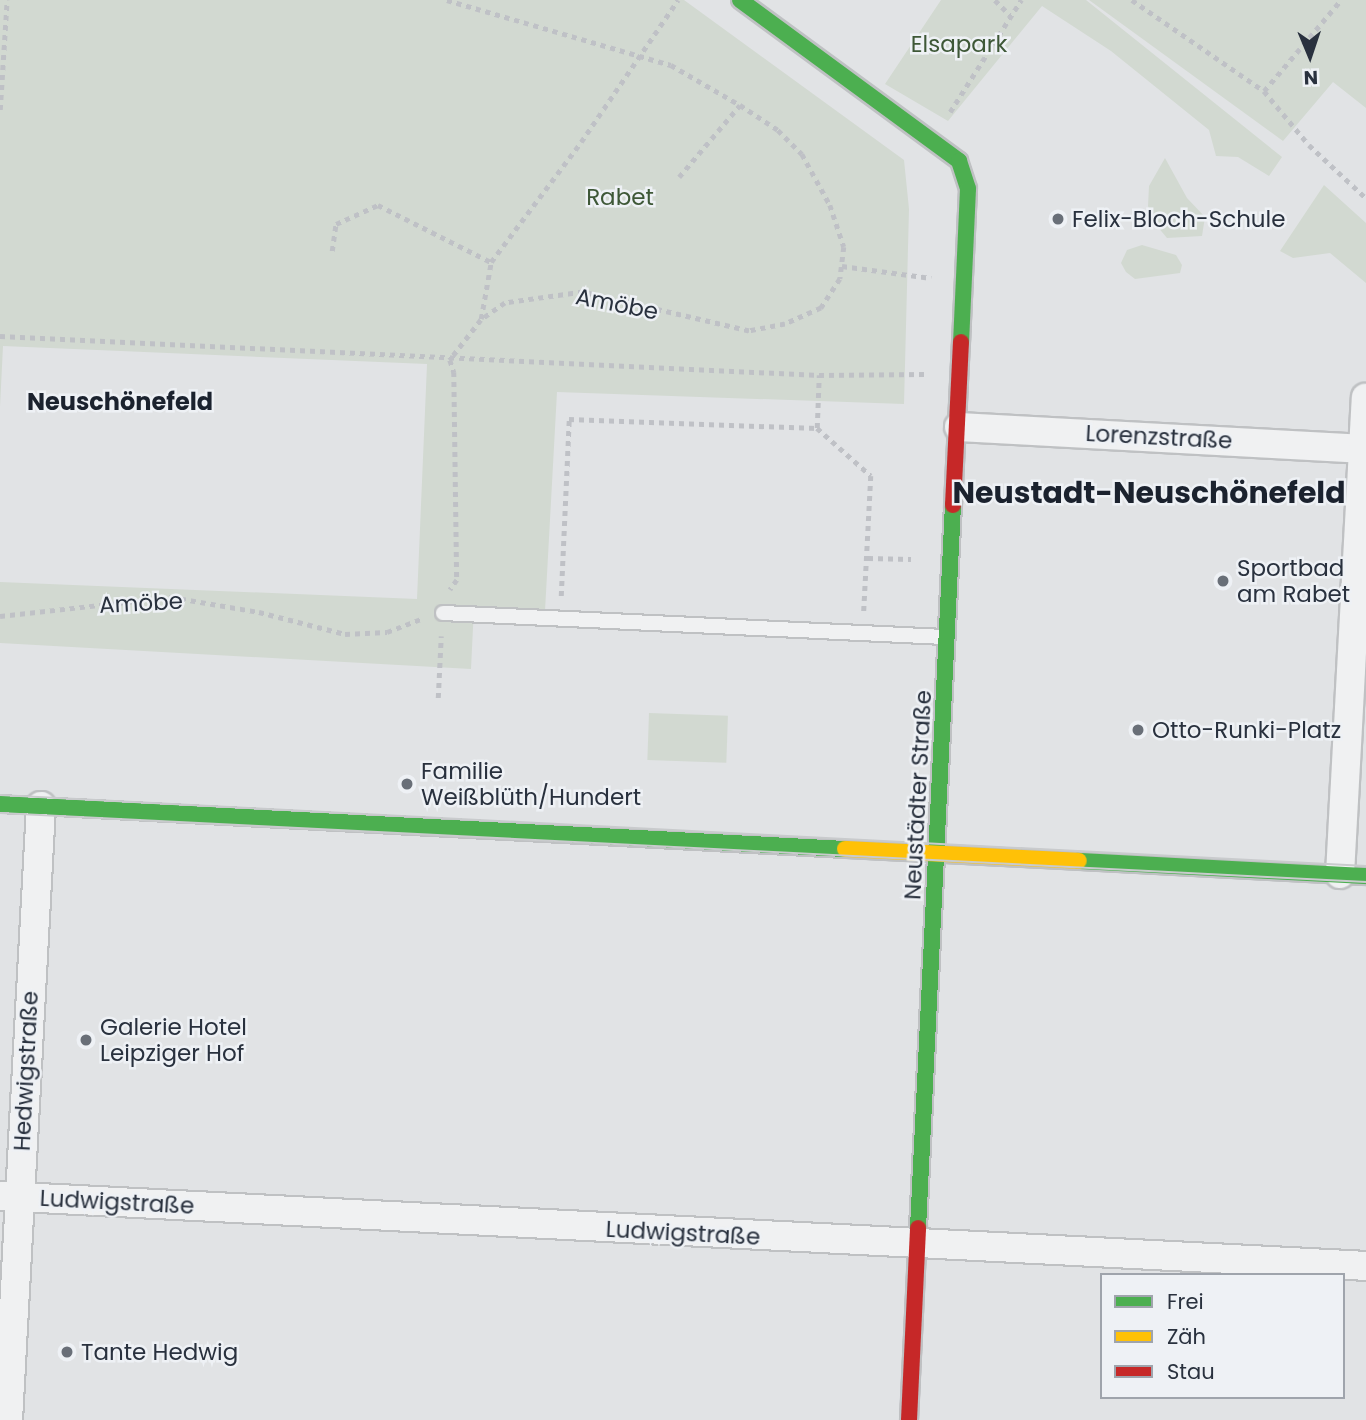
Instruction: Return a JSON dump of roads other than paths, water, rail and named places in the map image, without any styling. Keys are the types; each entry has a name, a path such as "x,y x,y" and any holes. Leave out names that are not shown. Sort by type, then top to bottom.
{"street":[{"name":"Neustädter Straße","path":"740,0 933,139 966,172 959,427 909,1420"},
{"path":"0,804 1353,875 1360,449 1366,398"},
{"name":"Lorenzstraße","path":"959,427 1360,449"},
{"name":"Hedwigstraße","path":"8,1420 10,1197 41,806"},
{"name":"Ludwigstraße","path":"10,1197 1366,1266"}],"lane":[{"path":"440,614 559,617 948,637"}],"tram line":[{"path":"0,795 1366,866"},
{"path":"0,813 1366,882"}],"place":[{"name":"Felix-Bloch-Schule","path":"1058,219"},
{"name":"Sportbad am Rabet","path":"1223,581"},
{"name":"Otto-Runki-Platz","path":"1138,730"},
{"name":"Familie Weißblüth/Hundert","path":"407,784"},
{"name":"Galerie Hotel Leipziger Hof","path":"86,1040"},
{"name":"Tante Hedwig","path":"67,1352"}],"district":[{"name":"Neuschönefeld","path":"120,402"},
{"name":"Neustadt-Neuschönefeld","path":"1149,493"}],"park label":[{"name":"Elsapark","path":"959,44"},
{"name":"Rabet","path":"620,197"}]}
